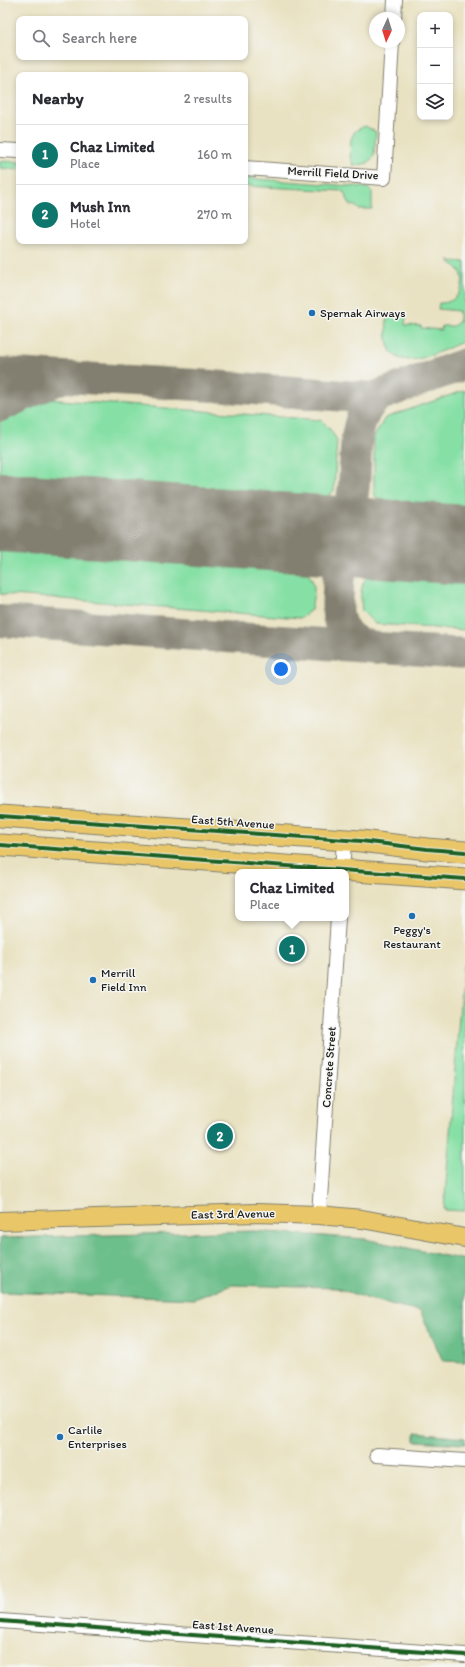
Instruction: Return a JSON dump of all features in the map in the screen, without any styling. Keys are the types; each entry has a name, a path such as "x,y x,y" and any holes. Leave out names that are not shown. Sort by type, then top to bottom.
{"highway":[{"name":"East 5th Avenue","path":"0,816 344,840 465,852"},
{"path":"0,845 316,869"},
{"path":"349,871 465,879"}],"main road":[{"name":"East 3rd Avenue","path":"0,1221 256,1213 319,1215 362,1219 465,1238"}],"street":[{"path":"394,12 395,0"},
{"name":"Merrill Field Drive","path":"248,168 384,178 392,48"},
{"path":"0,150 16,151"},
{"path":"342,869 344,840"},
{"name":"Concrete Street","path":"319,1215 338,921"},
{"path":"377,1455 465,1461"},
{"name":"East 1st Avenue","path":"0,1622 465,1655"}],"green space":[{"path":"365,126 376,132 374,156 368,163 354,166 350,157 351,139 355,131"},
{"path":"0,161 16,162 16,170 0,168"},
{"path":"248,178 364,187 372,192 372,209 359,209 354,205 351,206 343,191 248,186"},
{"path":"449,261 465,262 465,341 432,355 408,360 398,358 391,351 387,339 387,314 406,316 405,325 421,326 421,328 441,330 442,326 453,326 459,322 459,311 438,309 439,303 444,303 454,299 462,286 461,273 457,267"},
{"path":"465,390 465,510 380,504 374,493 374,437 385,418"},
{"path":"47,399 321,420 330,429 337,440 334,491 321,501 0,476 0,418 25,405"},
{"path":"0,547 305,569 312,580 314,593 311,610 300,618 0,594"},
{"path":"376,570 465,575 465,630 375,624 362,611 361,593 366,578"},
{"path":"463,966 465,966 465,1211 444,1210"},
{"path":"254,1231 365,1239 465,1260 465,1362 443,1361 420,1311 369,1299 336,1288 232,1285 194,1299 0,1292 0,1238"},
{"path":"415,1433 465,1438 465,1444 415,1441"}],"taxiway":[{"path":"0,373 213,386 372,398 465,364"},
{"path":"0,406 59,379"},
{"path":"309,534 332,527 344,516 351,502 359,429 365,412 376,398"},
{"path":"309,534 329,548 336,561 338,572 337,606 338,617 342,627 351,638 368,646"},
{"path":"340,574 343,566 355,550 382,539"},
{"path":"0,621 465,654"}],"runway":[{"path":"0,512 465,545"}],"cycle path":[{"path":"0,816 361,841 465,852"},
{"path":"0,845 328,869"},
{"path":"349,871 465,879"},
{"path":"0,1621 465,1655"}],"place":[{"name":"Spernak Airways","path":"312,313"},
{"name":"Peggy's Restaurant","path":"412,916"},
{"name":"Chaz Limited","path":"292,949"},
{"name":"Merrill Field Inn","path":"93,980"},
{"name":"Mush Inn","path":"220,1136"},
{"name":"Carlile Enterprises","path":"60,1437"}]}
